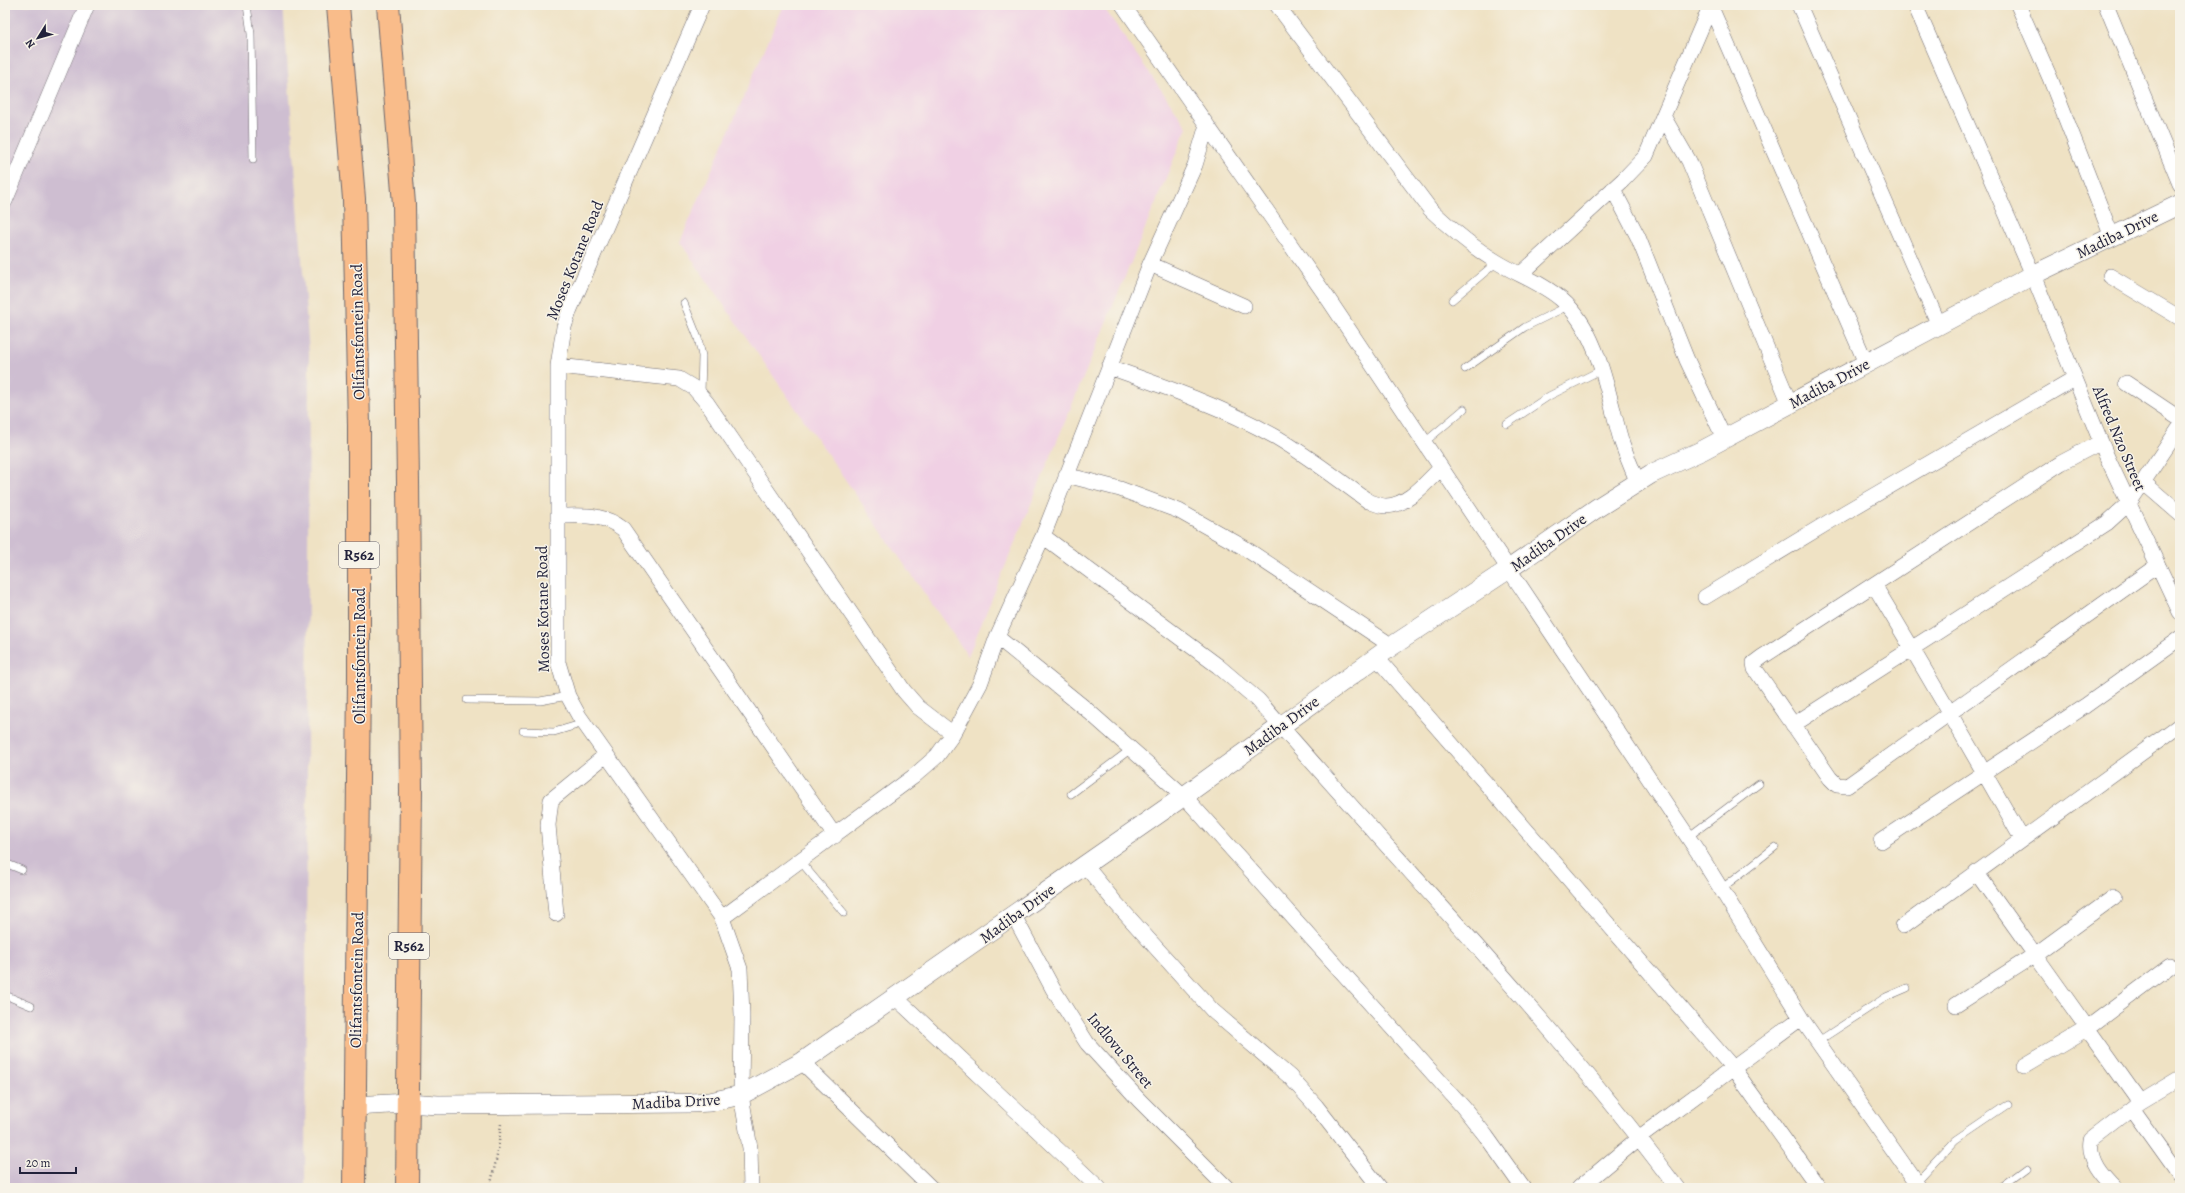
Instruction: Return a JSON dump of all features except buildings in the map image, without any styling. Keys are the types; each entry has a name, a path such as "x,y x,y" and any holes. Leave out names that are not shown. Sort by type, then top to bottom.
{"main road":[{"name":"Olifantsfontein Road","path":"338,5 354,199 358,418 359,684 354,1188"},
{"name":"R562","path":"388,5 404,204 411,790 406,1188"}],"street":[{"path":"5,201 87,5"},
{"name":"Moses Kotane Road","path":"702,5 570,309 564,327 558,366 558,662 568,696 584,723 722,918 740,969 742,1015 741,1095 750,1148 751,1188"},
{"path":"1123,5 1329,300 1425,442 1688,837 1801,1018 1918,1185"},
{"path":"1277,5 1430,209 1459,237 1497,262 1521,274 1552,293 1563,300 1568,306 1579,321 1589,340 1601,370 1622,442 1638,483"},
{"path":"1799,5 1939,325"},
{"name":"Alfred Nzo Street","path":"1915,5 2033,275 2101,442 2180,611"},
{"path":"2018,5 2050,78 2112,237"},
{"path":"2106,5 2180,184"},
{"path":"1521,274 1635,169 1646,156 1711,6"},
{"path":"1711,6 1866,363"},
{"path":"1663,116 1689,161 1790,404"},
{"path":"722,918 913,777 937,756 953,734 980,684 997,637 1043,536 1150,264 1195,165 1207,126"},
{"path":"1613,189 1638,236 1687,360 1724,438"},
{"name":"Madiba Drive","path":"355,1106 407,1103 691,1104 710,1102 741,1095 802,1062 896,998 1014,916 1084,864 1184,796 1376,657 1509,569 1597,508 1638,483 2033,275 2180,204"},
{"path":"1150,264 1244,306"},
{"path":"2110,276 2180,318"},
{"path":"558,366 679,379 694,388 904,691 918,707 953,734"},
{"path":"1109,367 1188,395 1247,422 1277,438 1314,462 1368,501 1385,506 1395,505 1407,499 1442,468"},
{"path":"1705,597 1832,520 2075,378"},
{"path":"2126,383 2180,419"},
{"path":"1793,725 1912,647 2107,523 2129,503 2180,427"},
{"path":"2101,442 2062,463 1754,663 1755,669 1830,778 1837,786 1847,786 2158,565"},
{"path":"1066,475 1120,489 1186,514 1243,546 1392,646"},
{"path":"2143,482 2180,514"},
{"path":"558,516 596,516 611,520 623,529 835,836"},
{"path":"1043,536 1218,666 1258,700 1555,1033 1640,1137 1677,1188"},
{"path":"1874,585 1951,713 1959,731 2022,838"},
{"path":"997,637 1086,709 1184,796 1463,1107 1486,1136 1523,1188"},
{"path":"1881,841 2085,706 2180,638"},
{"path":"1376,657 1733,1068 1819,1188"},
{"path":"1903,926 2022,838 2180,725"},
{"path":"556,914 548,824 551,800 606,754"},
{"path":"1084,864 1114,901 1213,1011 1290,1078 1316,1106 1380,1188"},
{"path":"1976,872 2036,954 2136,1105 2180,1175"},
{"path":"1956,1005 2036,954 2114,897"},
{"name":"Indlovu Street","path":"1014,916 1053,989 1087,1043 1139,1100 1224,1187"},
{"path":"2024,1066 2086,1029 2170,966"},
{"path":"896,998 1099,1188"},
{"path":"1579,1188 1640,1137 1801,1018"},
{"path":"802,1062 931,1188"},
{"path":"2115,1188 2102,1174 2092,1157 2090,1148 2091,1140 2136,1105 2177,1085"}],"lane":[{"path":"247,5 251,34 252,159"},
{"path":"1452,300 1497,262"},
{"path":"684,303 698,338 702,356 701,396"},
{"path":"1465,369 1525,327 1568,306"},
{"path":"1507,424 1549,396 1601,370"},
{"path":"1425,442 1464,409"},
{"path":"467,700 540,701 568,696"},
{"path":"523,731 554,732 584,723"},
{"path":"1071,794 1131,749"},
{"path":"1688,837 1759,784"},
{"path":"1720,889 1775,847"},
{"path":"800,861 844,913"},
{"path":"5,863 22,870"},
{"path":"1817,1042 1886,997 1907,988"},
{"path":"5,995 31,1006"},
{"path":"1918,1185 1955,1140 2008,1104"},
{"path":"2000,1188 2027,1168"}],"path":[{"path":"490,1188 498,1151 503,1104"}],"shaded area":[{"path":"5,5 283,5 309,353 305,1188 5,1188"},
{"path":"784,5 1102,5 1187,127 968,656 680,242"}]}
